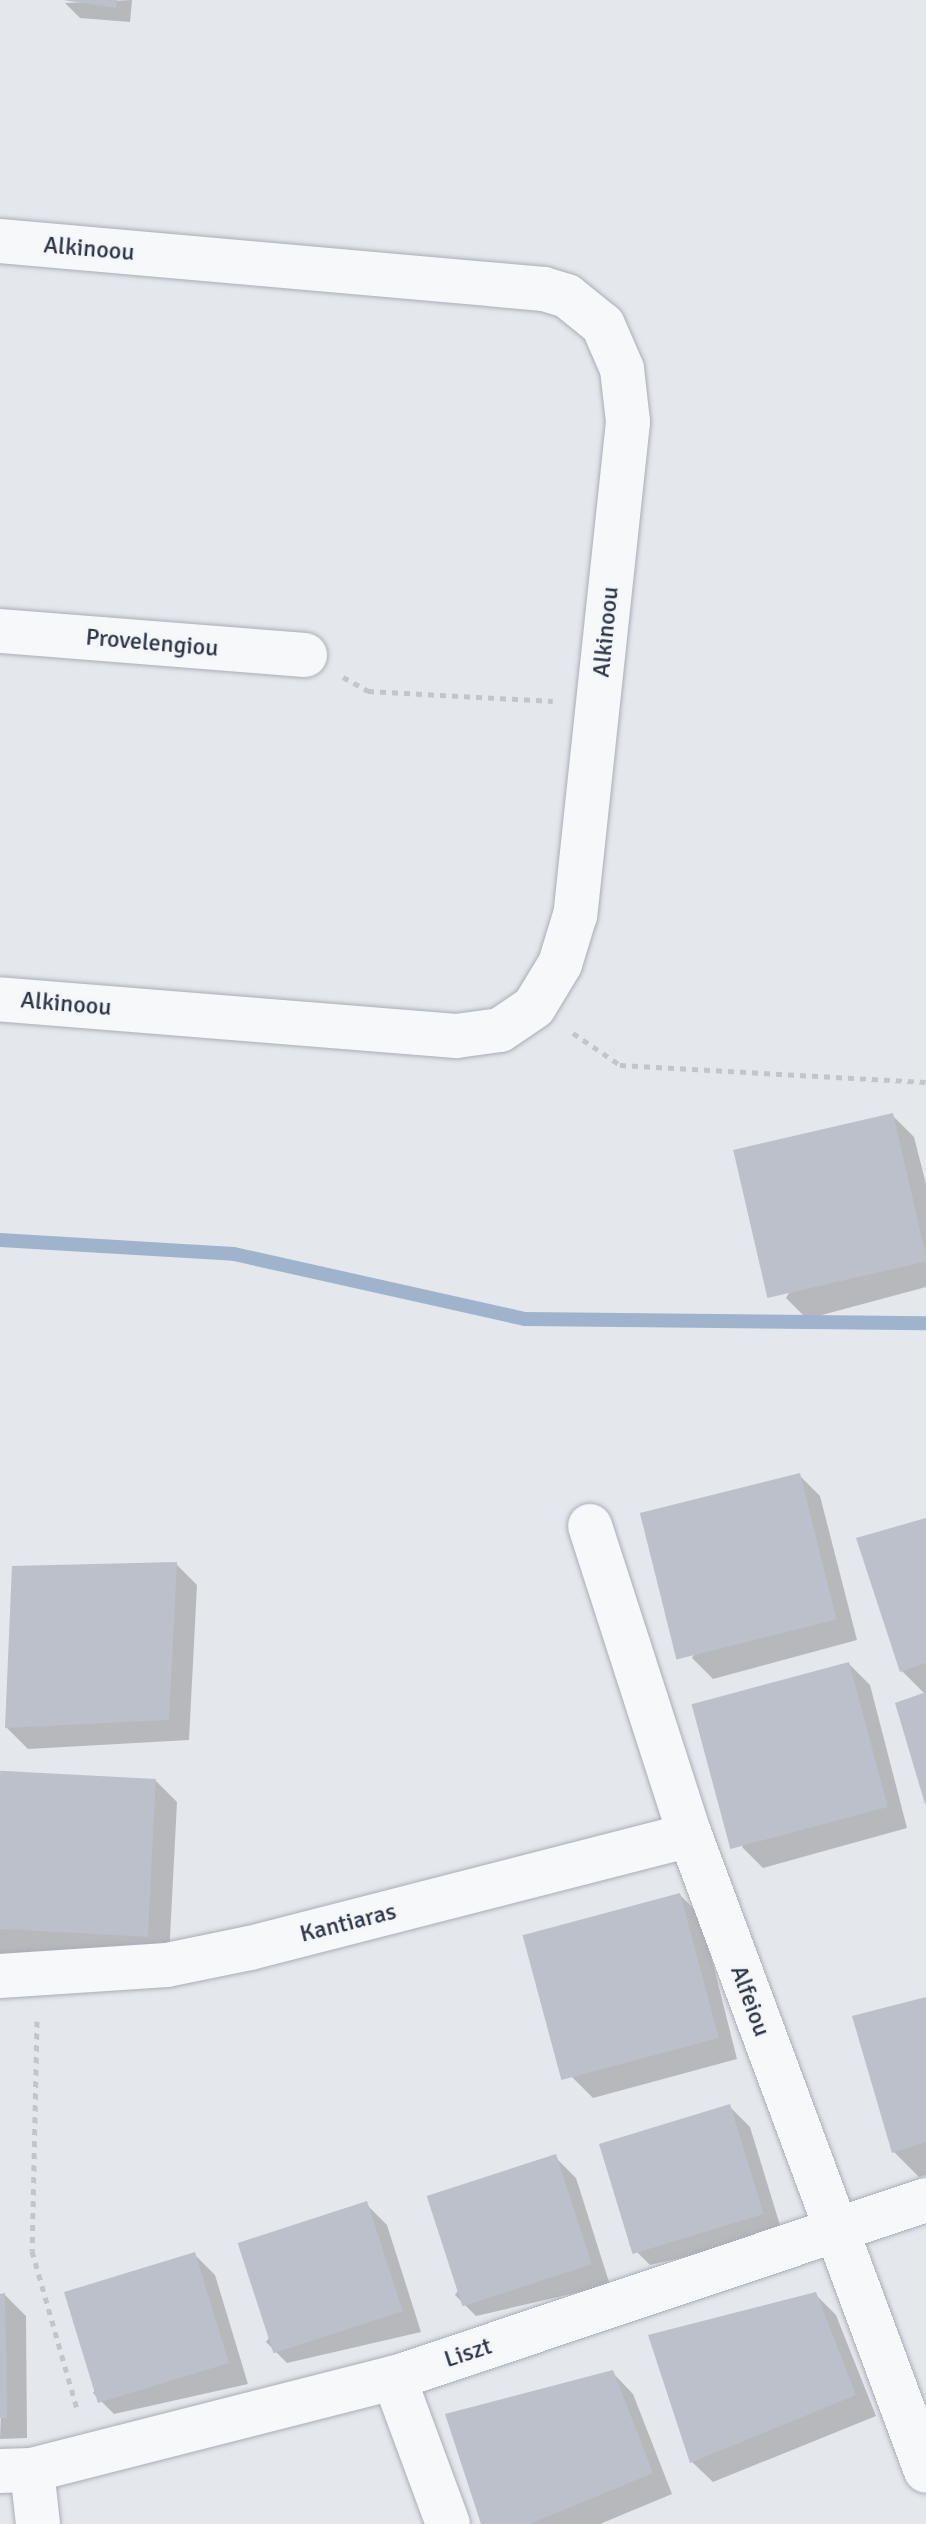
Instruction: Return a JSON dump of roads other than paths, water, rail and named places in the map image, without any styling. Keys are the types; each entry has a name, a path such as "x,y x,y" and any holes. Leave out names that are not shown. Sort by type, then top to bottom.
{"street":[{"name":"Alkinoou","path":"0,241 519,284 587,309 614,346 628,422 575,915 560,964 534,1007 500,1030 456,1036 0,999"},
{"name":"Provelengiou","path":"0,631 305,655"},
{"name":"Alfeiou","path":"590,1526 690,1835 833,2232 926,2471"},
{"name":"Kantiaras","path":"19,1976 167,1965 250,1948 690,1835"},
{"name":"Liszt","path":"16,2471 394,2378 926,2200"},
{"path":"394,2378 448,2524"},
{"path":"16,2471 38,2524"}],"waterway":[{"path":"0,1240 234,1254 525,1319 926,1323"}]}
